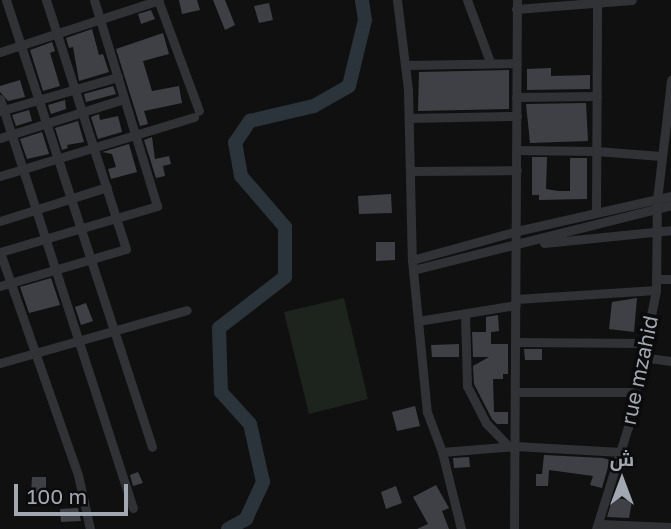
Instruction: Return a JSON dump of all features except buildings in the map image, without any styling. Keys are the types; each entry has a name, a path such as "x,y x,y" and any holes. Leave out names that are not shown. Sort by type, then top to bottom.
{"street":[{"path":"0,2 6,0 152,447"},
{"path":"5,285 126,249 46,0"},
{"path":"90,529 78,475 35,353 5,285 0,252 157,206 94,0"},
{"path":"0,52 158,0 197,114 0,176"},
{"path":"397,0 409,118 412,260 427,412 442,452 461,529"},
{"path":"467,0 490,62"},
{"path":"514,529 512,446 516,342 517,5 632,0"},
{"path":"596,213 597,2"},
{"path":"405,65 516,63"},
{"path":"2,110 118,77"},
{"name":"rue mzahid","path":"598,526 621,452 656,290 657,204 671,80"},
{"path":"516,97 597,96"},
{"path":"0,99 133,508"},
{"path":"0,138 124,99"},
{"path":"409,118 517,116"},
{"path":"517,150 596,151 661,156"},
{"path":"410,171 517,170"},
{"path":"0,221 107,187"},
{"path":"413,270 517,246 657,204 671,197"},
{"path":"412,260 517,231 596,213 657,204 671,205"},
{"path":"517,246 671,230"},
{"path":"656,279 671,279"},
{"path":"418,321 516,302 656,290"},
{"path":"0,363 187,310"},
{"path":"465,314 467,386 486,423 512,446"},
{"path":"516,342 645,343"},
{"path":"642,357 671,361"},
{"path":"515,392 635,392"},
{"path":"442,452 512,446 621,452"},
{"path":"598,526 671,527"}],"shaded area":[{"path":"344,298 368,399 309,414 284,312"}],"waterway":[{"path":"228,529 246,519 263,482 250,424 221,392 219,328 285,277 285,227 241,176 235,143 250,121 314,106 349,86 365,20 362,0"}]}
